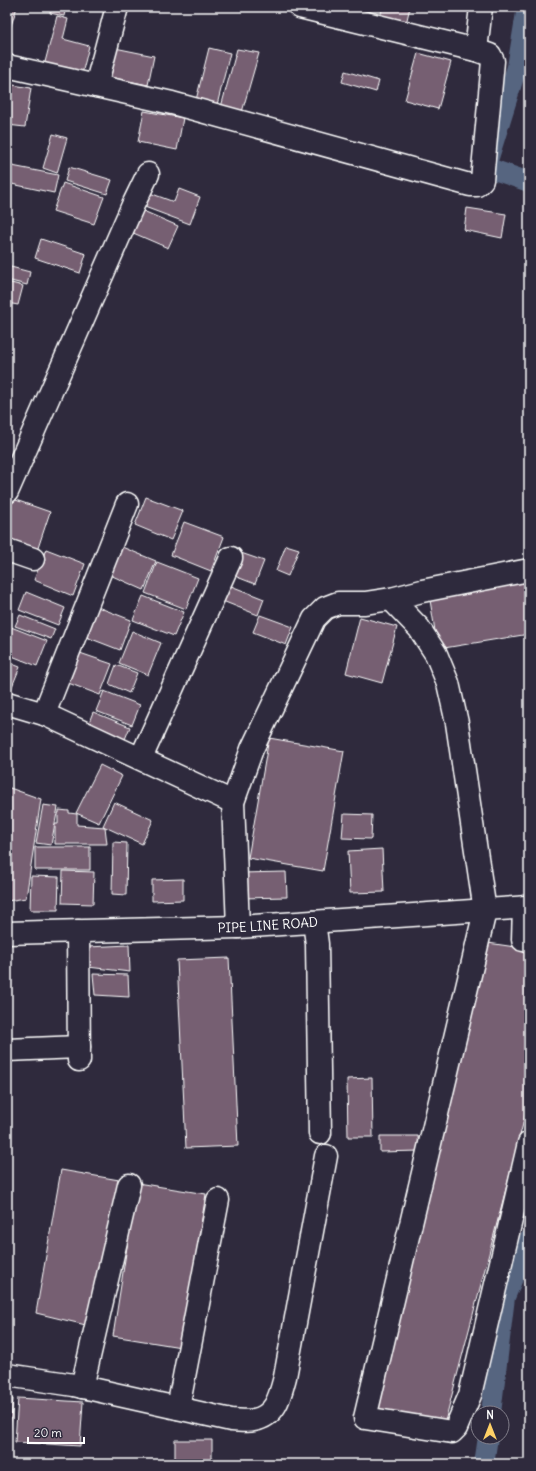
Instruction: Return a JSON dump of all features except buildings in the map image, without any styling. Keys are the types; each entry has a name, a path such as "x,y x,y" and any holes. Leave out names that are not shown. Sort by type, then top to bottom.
{"street":[{"path":"96,86 117,7"},
{"path":"7,66 172,103 462,182 477,185 482,180 493,61 490,55 476,50 300,7"},
{"path":"476,50 482,7"},
{"path":"7,492 148,174"},
{"path":"44,714 127,504"},
{"path":"7,550 33,559"},
{"path":"141,758 231,558"},
{"path":"238,926 233,802 252,749 314,620 325,608 338,603 365,603 391,599 422,591 529,570"},
{"path":"391,599 419,628 436,654 448,683 457,723 485,911 365,1418 452,1432 456,1428 470,1395 529,1143"},
{"path":"7,703 44,714 233,802"},
{"path":"526,907 523,940 529,940"},
{"name":"PIPE LINE ROAD","path":"7,933 238,926 485,911 526,907"},
{"path":"314,922 317,944 320,1133"},
{"path":"7,1050 79,1054 78,931"},
{"path":"7,1375 82,1387 231,1420 253,1420 269,1414 278,1401 285,1377 326,1156"},
{"path":"82,1387 129,1186"},
{"path":"178,1408 218,1200"}],"waterway":[{"path":"527,7 517,67 486,167 529,182"},
{"path":"492,1405 505,1297 529,1240"},
{"path":"484,1464 487,1445"}]}
